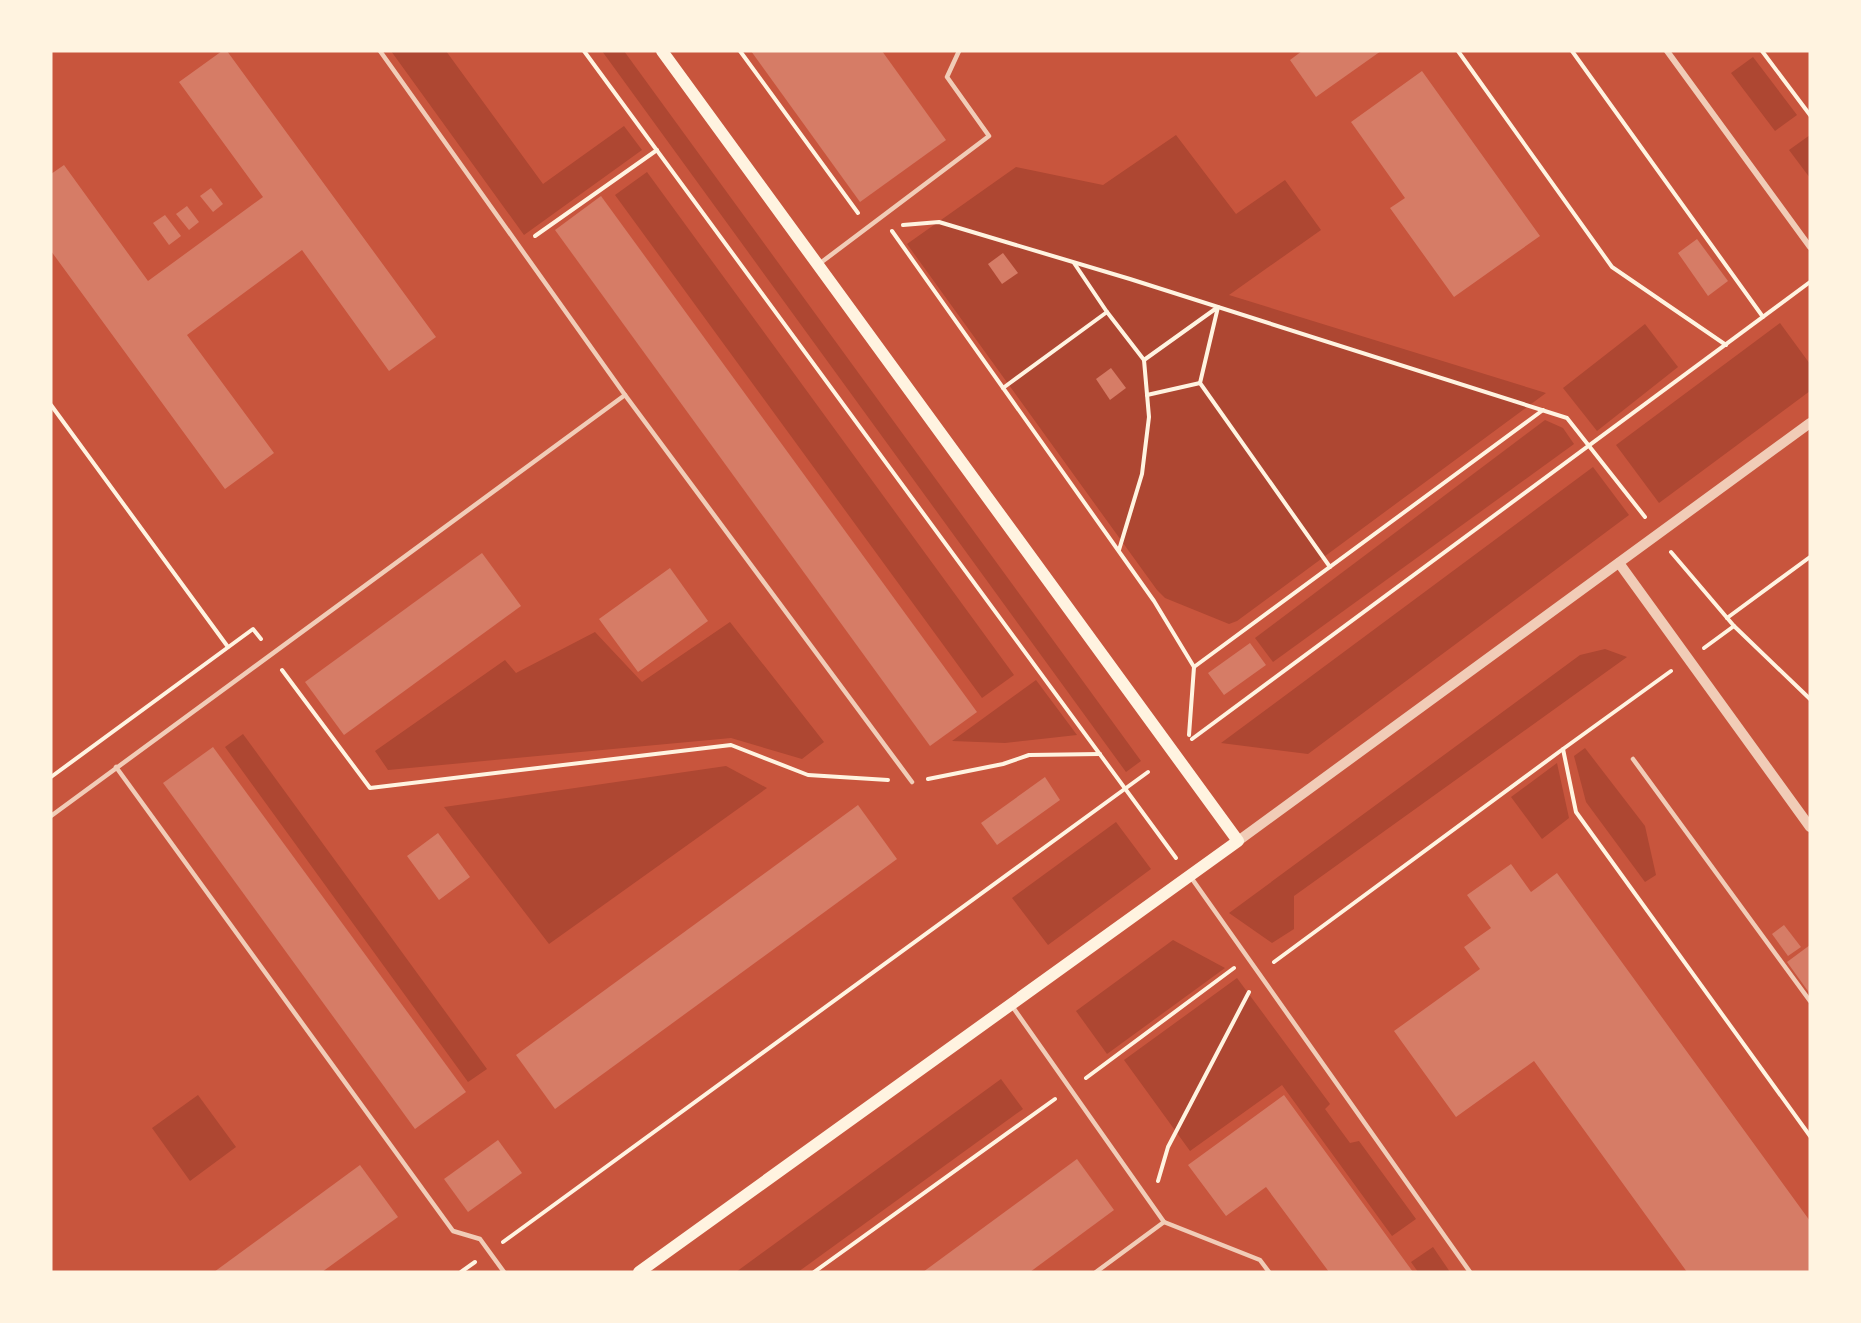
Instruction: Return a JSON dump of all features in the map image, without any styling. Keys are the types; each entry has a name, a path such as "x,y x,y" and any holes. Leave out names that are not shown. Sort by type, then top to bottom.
{"main road":[{"path":"639,1272 1012,1006 1238,841 662,51"}],"street":[{"path":"1667,51 1810,247"},
{"path":"1238,841 1810,423"},
{"path":"1619,562 1810,827"}],"lane":[{"path":"380,51 625,395 912,782"},
{"path":"819,264 989,136 947,77 959,51"},
{"path":"51,816 625,395"},
{"path":"1633,759 1810,1001"},
{"path":"117,767 453,1231 480,1239 504,1272"},
{"path":"1190,876 1470,1272"},
{"path":"1012,1006 1164,1222 1260,1260 1269,1272"},
{"path":"1096,1272 1164,1222"}],"path":[{"path":"584,51 1190,876"},
{"path":"740,51 868,227"},
{"path":"1458,51 1612,267 1725,345"},
{"path":"1572,51 1763,317"},
{"path":"1762,51 1810,115"},
{"path":"520,247 657,150"},
{"path":"1810,282 1590,445 1189,741 1194,667 1154,601 1119,550 888,226 939,222 1218,307 1567,418 1590,445 1658,534 1727,618 1810,699"},
{"path":"1073,262 1107,312 1144,360 1149,417 1142,474 1119,550"},
{"path":"1144,360 1218,307"},
{"path":"1218,307 1200,383 1329,567"},
{"path":"1003,388 1107,312"},
{"path":"1147,395 1200,383"},
{"path":"51,405 228,647"},
{"path":"1194,667 1543,410"},
{"path":"1727,618 1810,557"},
{"path":"1158,1180 1168,1147 1258,974 1734,626"},
{"path":"51,777 253,629 370,788 731,745 808,775 912,782 1003,764 1029,755 1100,754"},
{"path":"1563,749 1576,812 1810,1136"},
{"path":"461,1272 1148,772"},
{"path":"814,1272 1248,958"}],"shaded area":[{"path":"391,51 446,51 543,184 624,126 642,150 524,235"},
{"path":"602,51 624,51 1141,761 1126,772"},
{"path":"1753,57 1797,115 1775,131 1731,73"},
{"path":"1176,135 1236,214 1285,180 1321,230 1229,295 1546,393 1237,621 1229,624 1165,598 1157,590 907,244 1016,167 1103,185"},
{"path":"1810,135 1810,178 1789,150"},
{"path":"647,172 1014,675 982,698 615,195"},
{"path":"1780,323 1810,364 1810,391 1659,503 1616,445"},
{"path":"1645,324 1678,367 1597,431 1563,388"},
{"path":"1545,420 1563,428 1574,444 1273,662 1255,638"},
{"path":"1593,467 1629,515 1308,754 1221,743"},
{"path":"730,622 824,742 802,759 731,738 388,770 375,751 505,660 516,673 595,632 642,682"},
{"path":"1605,649 1627,657 1294,896 1294,929 1272,943 1229,913 1580,655"},
{"path":"1036,680 1077,735 1005,743 952,741"},
{"path":"243,734 487,1069 468,1082 225,747"},
{"path":"1585,748 1645,826 1656,875 1645,882 1586,802 1574,756"},
{"path":"1557,763 1569,818 1542,839 1511,797"},
{"path":"726,766 767,788 549,944 444,807"},
{"path":"1116,822 1151,869 1048,945 1012,898"},
{"path":"1173,940 1225,968 1107,1054 1076,1011"},
{"path":"1237,978 1330,1104 1325,1109 1350,1143 1359,1141 1416,1219 1392,1236 1282,1085 1190,1151 1124,1060"},
{"path":"1001,1079 1023,1109 798,1272 736,1272"},
{"path":"198,1095 236,1147 190,1181 152,1128"},
{"path":"1433,1247 1450,1272 1418,1272 1411,1262"}],"building":[{"path":"222,51 227,51 436,337 389,371 302,250 187,335 274,453 225,489 51,251 51,174 64,165 148,281 263,197 179,82"},
{"path":"751,51 882,51 946,140 860,202"},
{"path":"1302,51 1381,51 1316,97 1290,60"},
{"path":"1422,71 1540,236 1454,297 1390,208 1405,198 1351,122"},
{"path":"211,188 223,204 213,212 200,196"},
{"path":"601,196 977,712 930,746 555,230"},
{"path":"187,206 199,222 189,230 176,214"},
{"path":"165,215 181,236 169,245 153,223"},
{"path":"1697,239 1728,281 1708,296 1678,253"},
{"path":"1003,253 1018,273 1002,284 988,264"},
{"path":"1111,368 1126,388 1110,400 1096,379"},
{"path":"482,553 521,606 344,735 305,682"},
{"path":"670,568 708,621 638,672 599,619"},
{"path":"1250,643 1266,665 1224,695 1208,673"},
{"path":"213,747 466,1092 415,1129 163,783"},
{"path":"1045,777 1060,800 997,845 981,823"},
{"path":"858,805 897,859 555,1109 516,1055"},
{"path":"438,833 470,877 439,900 407,856"},
{"path":"1511,864 1531,892 1557,873 1810,1221 1810,1272 1687,1272 1534,1061 1456,1117 1394,1031 1480,969 1464,947 1491,928 1467,895"},
{"path":"1784,925 1801,947 1788,956 1772,934"},
{"path":"1810,945 1810,994 1787,962"},
{"path":"1284,1095 1413,1272 1329,1272 1266,1187 1226,1216 1188,1165"},
{"path":"498,1140 522,1173 468,1212 444,1179"},
{"path":"1077,1159 1114,1210 1030,1272 923,1272"},
{"path":"360,1165 398,1217 322,1272 214,1272"}]}
